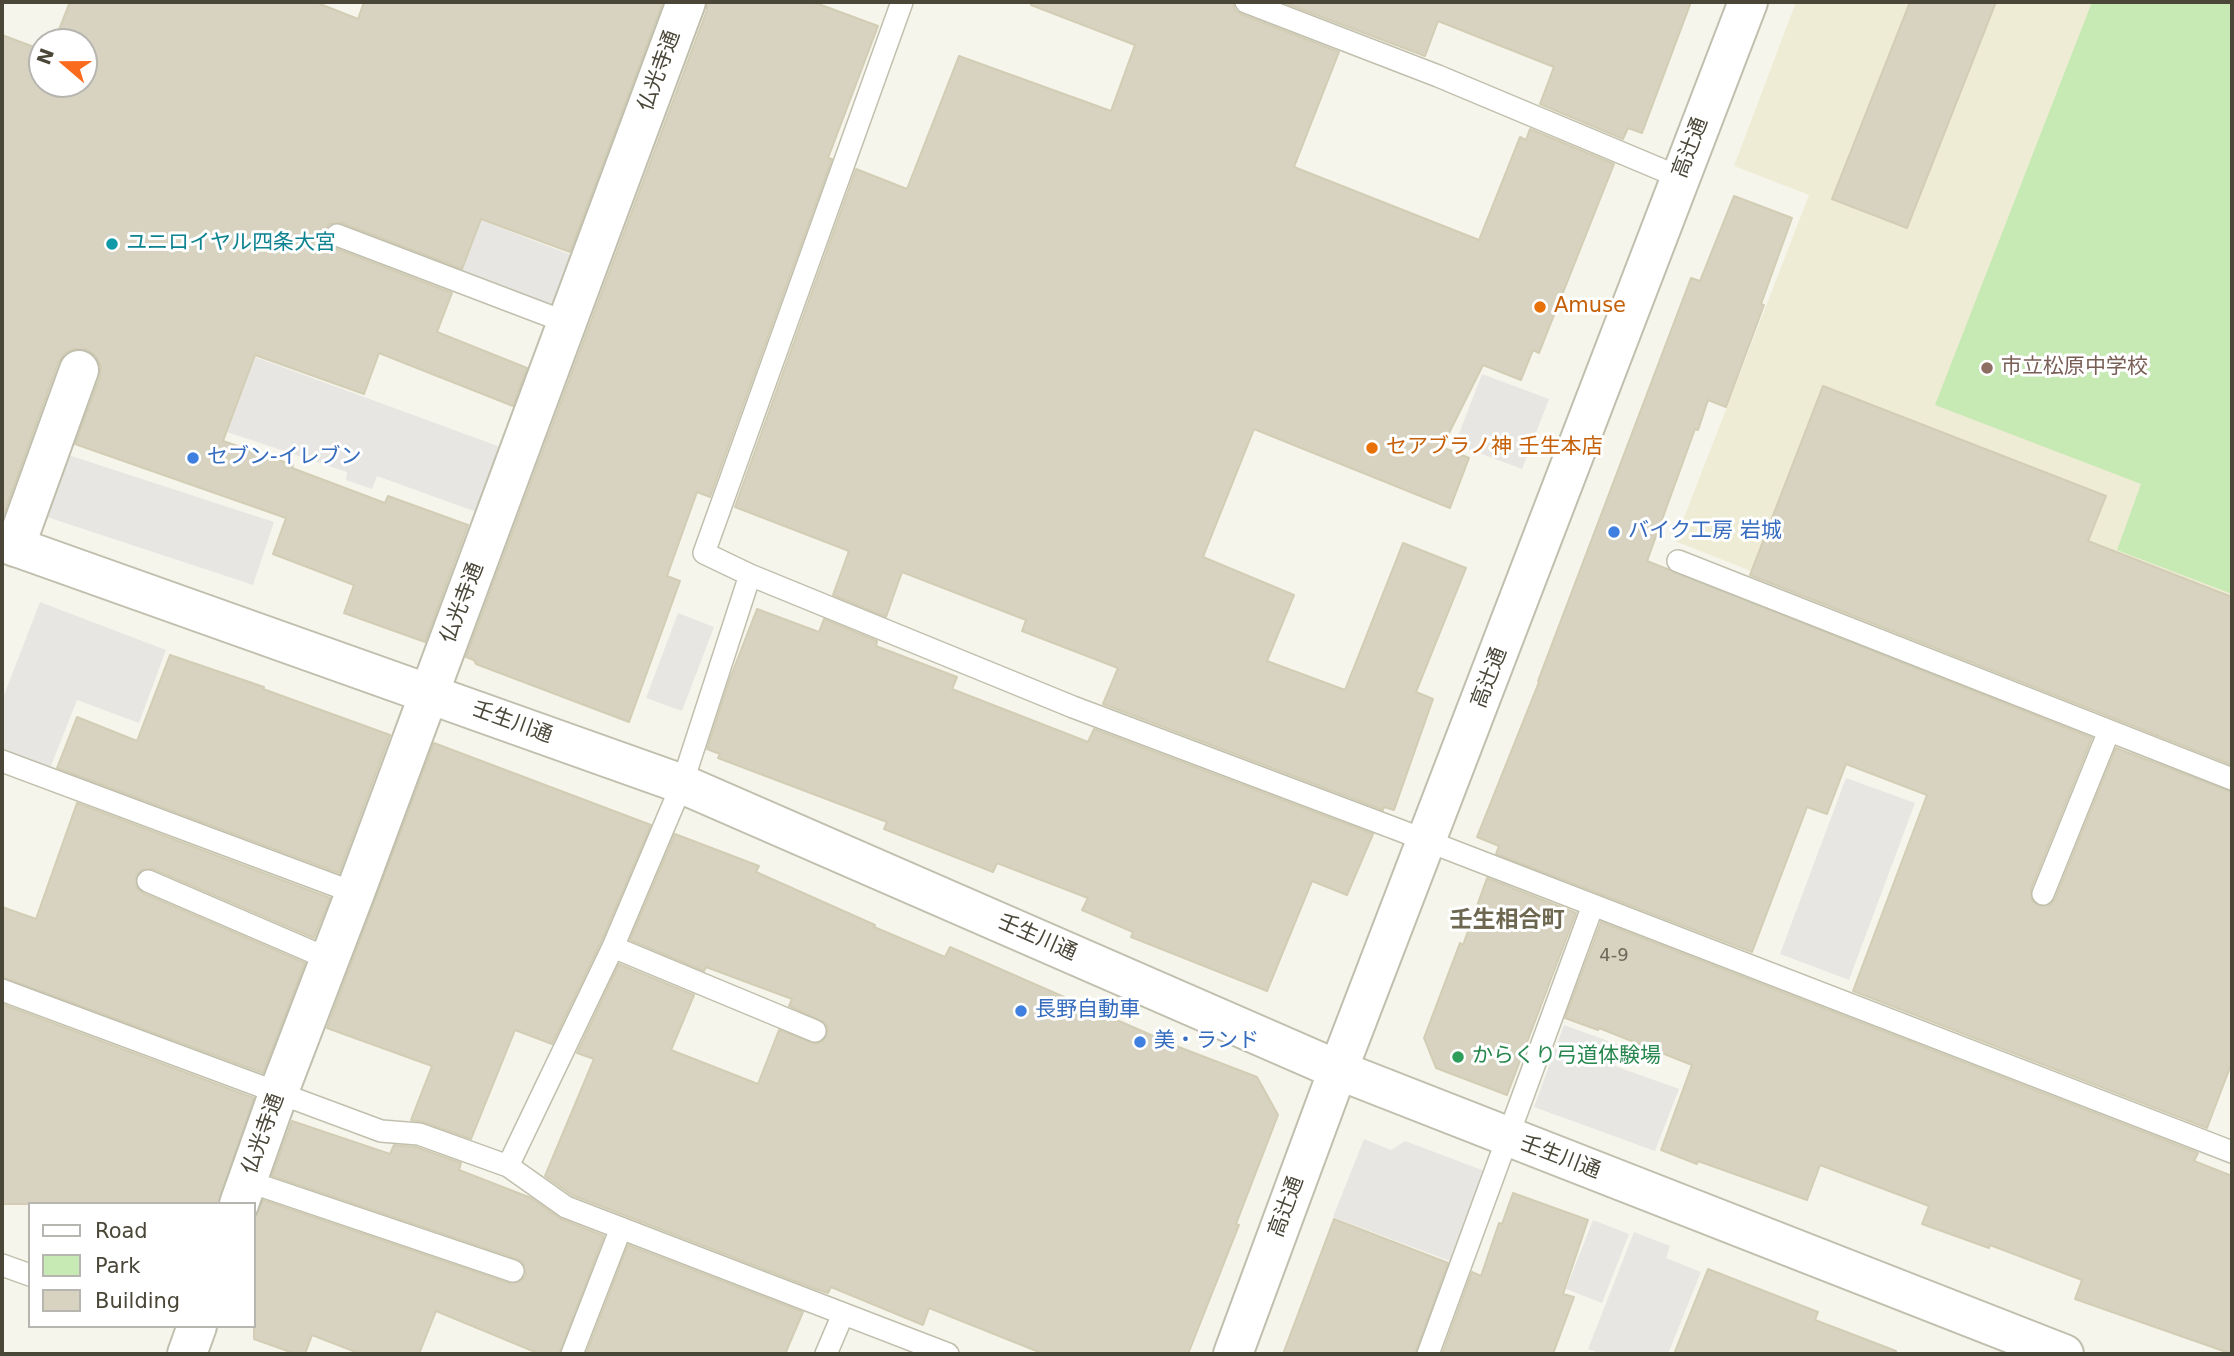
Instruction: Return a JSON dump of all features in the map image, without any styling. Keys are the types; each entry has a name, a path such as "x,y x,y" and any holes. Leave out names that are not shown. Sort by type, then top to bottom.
{"street":[{"name":"仏光寺通","path":"243,1193 686,2"},
{"name":"高辻通","path":"1233,1354 1338,1070 1748,2"},
{"path":"9,545 79,370"},
{"name":"壬生川通","path":"9,545 682,784 1338,1070 2064,1354"}],"lane":[{"path":"902,2 704,553 750,575 1073,707 1428,841 2232,1152"},
{"path":"1246,2 1438,76 1679,177"},
{"path":"337,235 568,323"},
{"path":"1678,561 2232,779"},
{"path":"508,1166 613,947 682,784 750,575"},
{"path":"2043,894 2109,731"},
{"path":"2,761 355,893"},
{"path":"148,881 329,959"},
{"path":"1428,1354 1592,905"},
{"path":"613,947 815,1031"},
{"path":"2,990 381,1130 419,1134 508,1166 565,1207 948,1354"},
{"path":"243,1193 513,1271"},
{"path":"572,1354 621,1228"},
{"path":"2,1265 28,1274"},
{"path":"826,1354 843,1314"}],"shaded area":[{"name":"市立松原中学校","path":"1796,2 2232,2 2232,761 1675,541 1809,195 1734,166"},
{"path":"356,172 579,258 561,310 335,227"},
{"path":"255,357 506,449 482,514 377,476 372,489 346,480 347,472 227,432"},
{"path":"1482,374 1549,399 1522,469 1455,444"},
{"path":"59,452 274,522 253,585 38,514"},
{"path":"40,602 166,650 139,723 77,700 49,771 2,754 2,694 4,695"},
{"path":"678,613 714,627 682,711 646,698"},
{"path":"1846,778 1915,803 1849,980 1780,954"},
{"path":"1564,1025 1622,1046 1615,1066 1679,1089 1655,1151 1534,1107"},
{"path":"1364,1139 1391,1150 1405,1141 1490,1173 1455,1263 1333,1217"},
{"path":"1593,1220 1629,1234 1602,1303 1566,1289"},
{"path":"1634,1232 1670,1246 1666,1258 1701,1272 1668,1354 1602,1354 1588,1349"}],"green space":[{"path":"2092,2 2232,2 2232,594 2117,550 2141,484 1935,405"}],"building":[{"path":"70,2 315,2 358,19 364,2 663,2 570,252 481,219 462,269 342,223 329,224 325,231 326,243 332,247 452,293 437,332 527,368 513,406 379,353 364,394 255,355 223,441 293,465 292,468 385,503 388,496 468,525 425,642 344,613 354,585 273,554 286,518 75,444 100,377 101,367 96,356 86,349 74,349 65,353 58,363 2,519 2,35 28,45 28,98 98,98 98,28 60,28"},
{"path":"707,2 813,2 878,26 828,158 832,159 710,497 697,492 667,576 680,581 629,722 476,664 474,660 466,657 707,10"},
{"path":"1032,2 1233,2 1235,10 1241,14 1339,52 1294,167 1479,240 1520,137 1526,140 1530,129 1614,164 1539,353 1533,350 1521,380 1483,365 1442,447 1469,458 1450,508 1254,429 1203,557 1294,595 1267,661 1345,690 1403,543 1466,568 1416,692 1433,699 1394,810 1384,807 1383,810 1103,704 1118,668 1022,631 1026,620 902,572 886,617 833,595 849,551 735,507 856,169 907,189 959,56 1111,111 1135,45 1031,5"},
{"path":"1282,2 1691,2 1642,133 1628,128 1623,139 1540,104 1554,67 1438,21 1425,56"},
{"path":"1910,2 1996,2 1907,228 1832,199"},
{"path":"1734,196 1792,218 1761,304 1764,305 1726,407 1708,400 1647,561 2092,738 2031,889 2032,901 2039,906 2050,905 2055,899 2116,748 2232,792 2232,1062 2207,1128 1853,991 1927,795 1846,764 1827,814 1807,807 1752,952 1496,854 1499,846 1477,837 1539,682 1691,278 1700,281"},
{"path":"1823,386 2106,496 2088,541 2232,597 2232,765 1750,575"},
{"path":"757,609 819,632 824,619 877,641 876,646 957,677 952,689 1088,742 1094,729 1373,834 1347,895 1312,881 1267,991 1131,937 1133,932 1082,910 1088,898 997,863 993,872 884,829 887,822 718,758 720,754 707,749 729,681"},
{"path":"170,655 390,735 339,873 57,768 77,717 137,741"},
{"path":"434,743 651,825 601,942 552,1044 515,1030 471,1139 411,1120 432,1066 327,1028"},
{"path":"77,803 330,898 314,938 153,869 141,870 136,876 137,888 143,893 305,963 263,1073 2,977 2,907 36,919"},
{"path":"675,834 759,866 756,872 945,957 950,947 1176,1046 1257,1077 1278,1115 1236,1224 1239,1225 1188,1354 1044,1354 929,1308 923,1325 831,1287 828,1293 813,1288 572,1195 545,1176 594,1059 577,1053 619,964 694,995 671,1050 758,1084 779,1030 816,1044 823,1041 827,1035 825,1023 789,1006 792,999 706,967 704,971 630,940"},
{"path":"1487,878 1576,913 1507,1095 1436,1068 1424,1038 1460,943 1463,945"},
{"path":"1601,922 2198,1153 2194,1161 2232,1176 2232,1354 2075,1299 2082,1280 1990,1245 1989,1248 1922,1224 1929,1206 1820,1165 1807,1200 1661,1150 1692,1065 1599,1028 1598,1030 1565,1018"},
{"path":"2,1004 254,1098 219,1202 2,1204"},
{"path":"292,1121 390,1154 394,1145 416,1147 461,1163 459,1170 531,1198 561,1219 604,1236 559,1354 540,1354 436,1311 419,1354 361,1354 312,1335 305,1354 296,1354 254,1339 256,1216 263,1200 509,1283 521,1281 526,1275 523,1263 517,1259 272,1176"},
{"path":"1513,1193 1588,1220 1563,1294 1574,1297 1553,1354 1442,1354 1472,1272 1481,1276 1499,1223 1502,1224"},
{"path":"1334,1219 1448,1263 1415,1354 1283,1354"},
{"path":"628,1245 803,1312 785,1354 586,1354"},
{"path":"1708,1269 1818,1312 1815,1320 1896,1351 1895,1354 1674,1354"}],"place":[{"name":"ユニロイヤル四条大宮","path":"112,244"},
{"name":"Amuse","path":"1540,307"},
{"name":"市立松原中学校","path":"1987,368"},
{"name":"セアブラノ神 壬生本店","path":"1372,448"},
{"name":"セブン-イレブン","path":"193,458"},
{"name":"バイク工房 岩城","path":"1614,532"},
{"name":"長野自動車","path":"1021,1011"},
{"name":"美・ランド","path":"1140,1042"},
{"name":"からくり弓道体験場","path":"1458,1057"}],"district":[{"name":"壬生相合町","path":"1507,921"}]}
